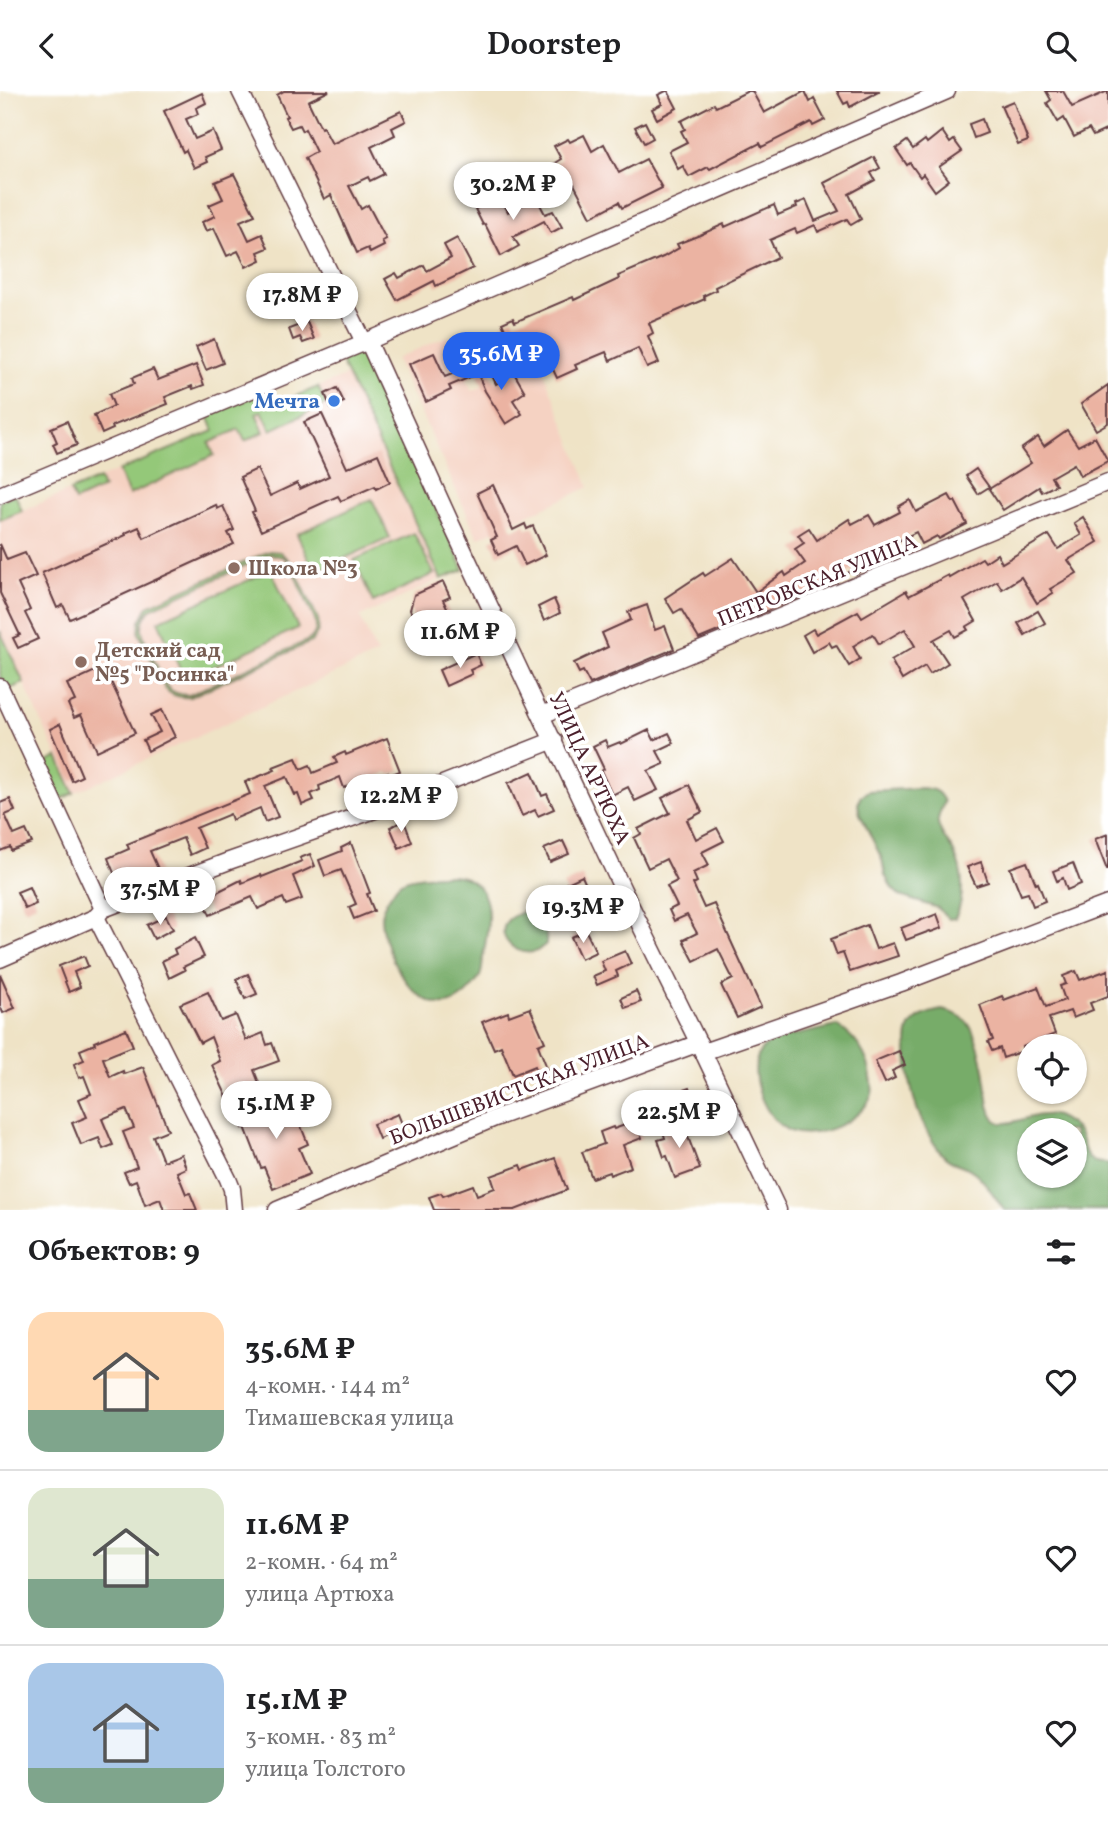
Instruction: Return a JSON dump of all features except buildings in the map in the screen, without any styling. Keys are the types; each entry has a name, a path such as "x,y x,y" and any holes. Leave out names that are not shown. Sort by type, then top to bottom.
{"street":[{"name":"УЛИЦА АРТЮХА","path":"240,91 366,341 623,890 778,1210"},
{"path":"0,495 947,91"},
{"name":"ПЕТРОВСКАЯ УЛИЦА","path":"542,715 1108,482"},
{"path":"0,687 100,913 228,1179 234,1210"},
{"path":"0,959 100,913 229,862 392,804 554,740"},
{"name":"БОЛЬШЕВИСТСКАЯ УЛИЦА","path":"277,1210 495,1118 901,983 1108,904"}],"shaded area":[{"path":"447,336 472,391 539,360 589,487 478,538 396,359"},
{"name":"Школа №3","path":"347,375 441,579 360,617 377,654 74,793 0,631 0,520"}],"green space":[{"path":"363,348 464,570 441,579 339,357"},
{"path":"318,387 326,404 271,430 262,411 256,413 264,432 245,441 239,429 209,443 214,455 129,495 118,471 214,431 207,413 266,388 274,405"},
{"path":"99,479 103,488 75,501 70,491"},
{"path":"15,494 22,511 0,520 0,501"},
{"path":"372,499 390,538 314,572 297,534"},
{"path":"414,533 434,574 373,602 354,560"},
{"path":"269,551 280,552 292,563 318,619 319,628 311,642 190,697 180,697 165,689 139,633 140,621 148,606","holes":["270,554 283,557 290,564 315,620 315,631 311,638 189,695 169,689 143,635 143,621 150,609"]},
{"path":"271,570 298,628 185,680 158,621"},
{"path":"0,631 24,683 7,690 0,676"},
{"path":"58,757 74,793 57,801 41,765"},
{"path":"921,788 935,791 944,802 938,823 957,860 961,877 962,894 955,918 949,919 938,908 900,896 892,888 885,875 882,859 860,814 860,797 868,791"},
{"path":"460,876 473,882 485,897 488,917 480,976 465,994 447,1004 434,1003 422,997 401,974 387,945 381,918 386,902 400,883 414,877"},
{"path":"522,912 534,915 544,927 546,944 537,951 516,949 506,939 504,927 508,920"},
{"path":"942,1010 958,1015 970,1026 979,1050 992,1115 1000,1122 1017,1121 1017,1188 1087,1188 1087,1155 1092,1160 1108,1163 1108,1210 1004,1210 978,1175 942,1154 921,1120 910,1081 908,1033 913,1023 924,1015"},
{"path":"837,1026 855,1041 864,1055 870,1070 872,1094 859,1113 837,1126 812,1133 790,1131 773,1118 761,1097 755,1073 760,1052 777,1039"},
{"path":"1039,1115 1059,1118 1028,1118"}],"place":[{"name":"Мечта","path":"334,401"},
{"name":"Школа №3","path":"234,568"},
{"name":"Детский сад №5 \"Росинка\"","path":"81,662"}]}
